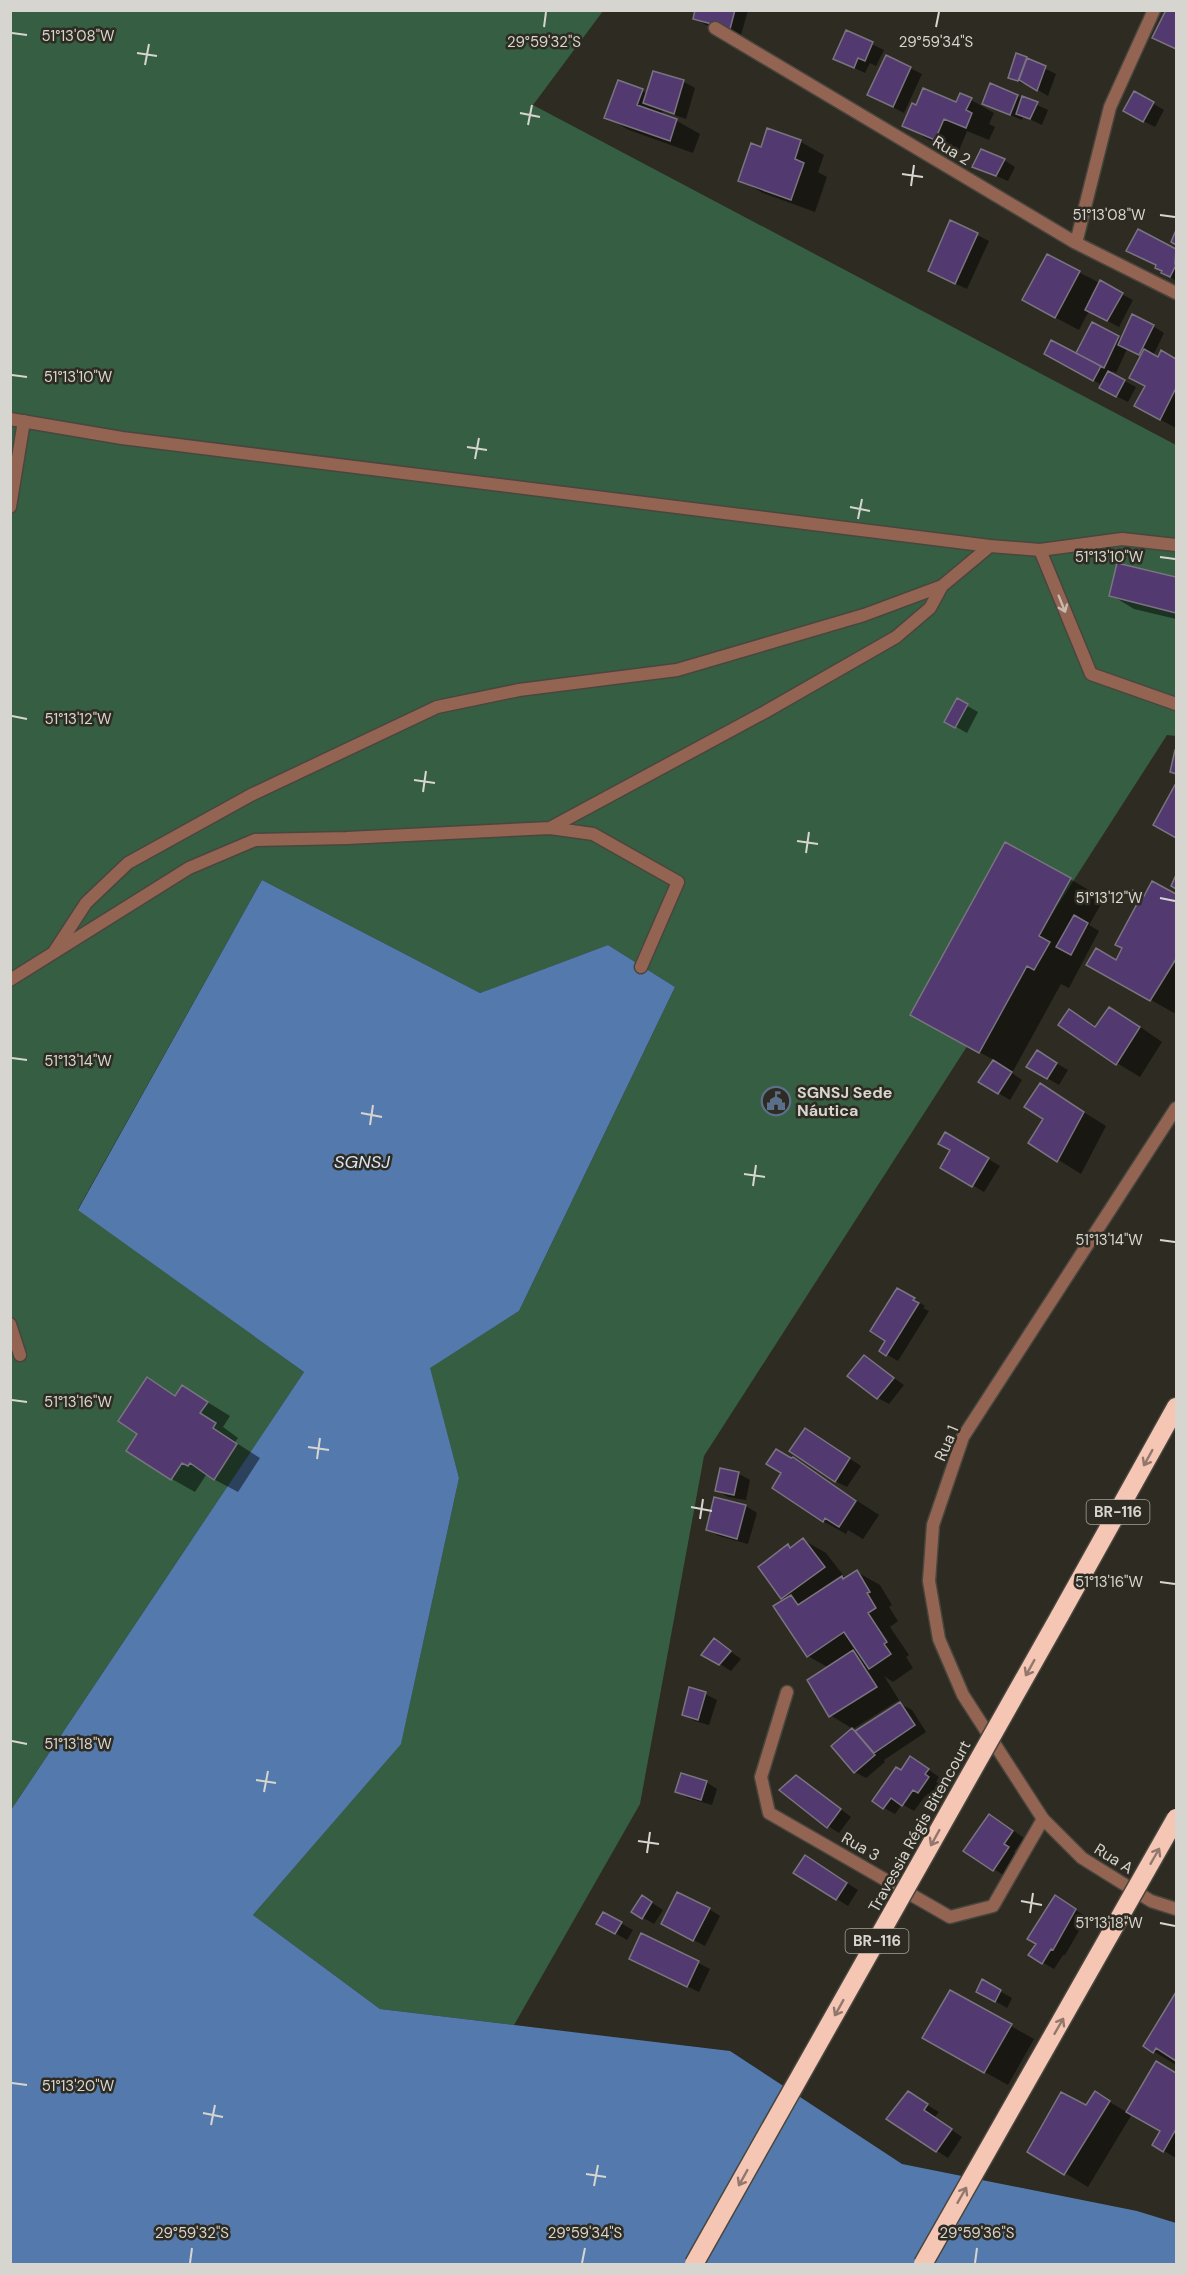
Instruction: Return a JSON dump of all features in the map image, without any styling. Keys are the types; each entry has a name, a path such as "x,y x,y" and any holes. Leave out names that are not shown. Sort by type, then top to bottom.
{"highway":[{"name":"Travessia Régis Bitencourt","path":"694,2265 1176,1407"},
{"path":"923,2265 1176,1818"}],"street":[{"path":"1076,243 1110,107 1154,10"},
{"name":"Rua 2","path":"715,28 1076,243 1176,292"},
{"path":"10,419 122,438 990,546 1040,550 1122,539 1176,545"},
{"path":"10,507 24,421"},
{"path":"54,952 86,903 128,863 251,795 437,707 519,690 677,670 864,615 942,586 990,546"},
{"path":"1040,550 1090,674 1176,704"},
{"path":"550,828 765,712 896,637 930,608 942,586"},
{"path":"10,980 189,868 255,840 550,828 593,834 678,882 641,967"},
{"name":"Rua 1","path":"1043,1819 963,1695 939,1639 929,1581 933,1525 963,1437 1176,1108"},
{"path":"10,1324 20,1355"},
{"name":"Rua 3","path":"787,1692 761,1777 770,1813 950,1917 993,1906 1043,1819"},
{"name":"Rua A","path":"1043,1819 1082,1858 1151,1900 1176,1909"}],"green space":[{"name":"SGNSJ Sede Náutica","path":"11,11 603,11 533,105 1176,445 1176,736 1167,735 704,1456 640,1804 514,2025 380,2009 253,1915 401,1743 459,1478 429,1368 519,1311 675,987 608,945 480,993 262,880 78,1209 304,1372 11,1810"}],"water":[{"name":"SGNSJ","path":"262,880 480,993 608,945 675,987 519,1311 430,1368 459,1478 401,1744 253,1915 380,2009 730,2051 902,2164 1137,2211 1176,2223 1176,2264 11,2264 11,1810 304,1372 78,1210"}],"building":[{"path":"695,10 735,10 730,29 693,19"},
{"path":"1166,10 1176,10 1176,49 1152,38"},
{"path":"846,30 873,42 865,61 858,58 854,68 833,59"},
{"path":"1016,53 1027,57 1018,81 1008,78"},
{"path":"886,55 911,67 893,107 867,95"},
{"path":"1027,58 1046,66 1037,91 1019,80"},
{"path":"653,71 684,80 674,114 643,103"},
{"path":"618,80 643,89 637,105 677,119 670,141 604,118"},
{"path":"990,83 1018,95 1010,115 982,104"},
{"path":"923,88 956,102 960,93 972,98 966,110 972,113 966,128 944,119 935,140 902,126 912,103 916,105"},
{"path":"1134,91 1154,102 1143,122 1123,111"},
{"path":"1022,96 1038,102 1030,119 1016,114"},
{"path":"767,128 801,140 795,159 804,163 791,200 738,181 751,143 761,147"},
{"path":"981,149 1005,159 996,176 972,167"},
{"path":"950,220 978,233 955,284 928,271"},
{"path":"1138,229 1176,249 1176,265 1170,277 1155,268 1156,265 1126,251"},
{"path":"1176,230 1176,245 1171,242"},
{"path":"1047,254 1080,271 1055,318 1022,300"},
{"path":"1100,280 1123,293 1107,321 1085,310"},
{"path":"1132,314 1154,325 1139,355 1118,345"},
{"path":"1092,322 1119,336 1104,368 1076,353"},
{"path":"1051,340 1101,366 1093,381 1044,354"},
{"path":"1144,349 1158,357 1161,350 1176,359 1176,388 1160,420 1134,406 1145,386 1129,378"},
{"path":"1108,371 1125,380 1116,397 1099,388"},
{"path":"1117,563 1176,577 1176,613 1109,596"},
{"path":"957,698 968,704 955,728 944,722"},
{"path":"1176,750 1176,774 1170,772"},
{"path":"1176,783 1176,838 1153,825"},
{"path":"1005,842 1071,878 1039,936 1050,942 1034,970 1027,966 979,1053 910,1015"},
{"path":"1176,875 1176,889 1171,886"},
{"path":"1152,881 1176,894 1176,959 1150,1001 1086,965 1096,948 1116,960 1122,948 1115,945 1138,902 1129,897 1133,890 1144,896"},
{"path":"1074,915 1088,923 1071,955 1056,947"},
{"path":"1109,1007 1140,1027 1116,1065 1058,1025 1069,1009 1095,1027"},
{"path":"1037,1050 1057,1063 1047,1079 1026,1067"},
{"path":"993,1060 1012,1072 998,1094 978,1082"},
{"path":"1040,1083 1084,1112 1057,1162 1028,1143 1043,1119 1024,1107"},
{"path":"945,1132 989,1158 972,1187 940,1168 950,1150 938,1144"},
{"path":"897,1288 915,1298 913,1300 919,1303 886,1356 879,1351 885,1341 870,1331"},
{"path":"864,1355 894,1378 877,1399 847,1376"},
{"path":"147,1377 175,1396 182,1385 208,1402 200,1413 216,1423 213,1428 237,1444 214,1480 190,1463 188,1466 182,1463 171,1480 126,1451 137,1434 118,1421"},
{"path":"805,1428 850,1458 835,1482 789,1451"},
{"path":"776,1449 793,1457 856,1501 839,1527 825,1518 823,1522 772,1488 781,1473 766,1464"},
{"path":"720,1468 739,1472 734,1495 715,1491"},
{"path":"714,1497 746,1505 737,1539 706,1530"},
{"path":"803,1538 825,1567 781,1599 758,1567 788,1544 790,1548"},
{"path":"857,1570 876,1608 868,1613 887,1642 884,1644 891,1654 869,1669 844,1632 807,1657 773,1606 791,1595 798,1605 842,1576 843,1579"},
{"path":"714,1638 731,1651 719,1665 701,1655"},
{"path":"853,1650 877,1687 829,1717 807,1680"},
{"path":"689,1687 706,1692 698,1720 682,1715"},
{"path":"900,1702 915,1725 874,1753 855,1731"},
{"path":"852,1728 875,1755 854,1773 831,1746"},
{"path":"910,1756 929,1769 925,1774 929,1777 918,1793 913,1790 902,1806 891,1798 883,1809 872,1801 896,1767 901,1770"},
{"path":"681,1773 707,1781 701,1800 675,1792"},
{"path":"796,1775 841,1809 827,1828 779,1790"},
{"path":"989,1814 1013,1831 1004,1844 1009,1847 993,1871 963,1851"},
{"path":"805,1855 847,1883 836,1900 793,1873"},
{"path":"677,1892 710,1908 693,1941 661,1924"},
{"path":"642,1895 652,1902 642,1919 631,1912"},
{"path":"1055,1895 1076,1909 1053,1950 1051,1949 1042,1964 1028,1955 1036,1944 1027,1939"},
{"path":"603,1912 622,1922 615,1934 596,1924"},
{"path":"641,1933 699,1961 687,1987 629,1959"},
{"path":"982,1979 1001,1990 995,2002 976,1992"},
{"path":"950,1990 1012,2024 984,2073 922,2038"},
{"path":"1176,1992 1176,2061 1156,2048 1153,2053 1143,2046"},
{"path":"1156,2061 1176,2073 1176,2129 1163,2152 1152,2145 1160,2131 1126,2112"},
{"path":"908,2091 928,2104 924,2110 952,2129 936,2152 886,2119"},
{"path":"1095,2091 1110,2101 1064,2175 1027,2152 1061,2092 1086,2105"}],"place":[{"name":"SGNSJ Sede Náutica","path":"776,1101"}]}
